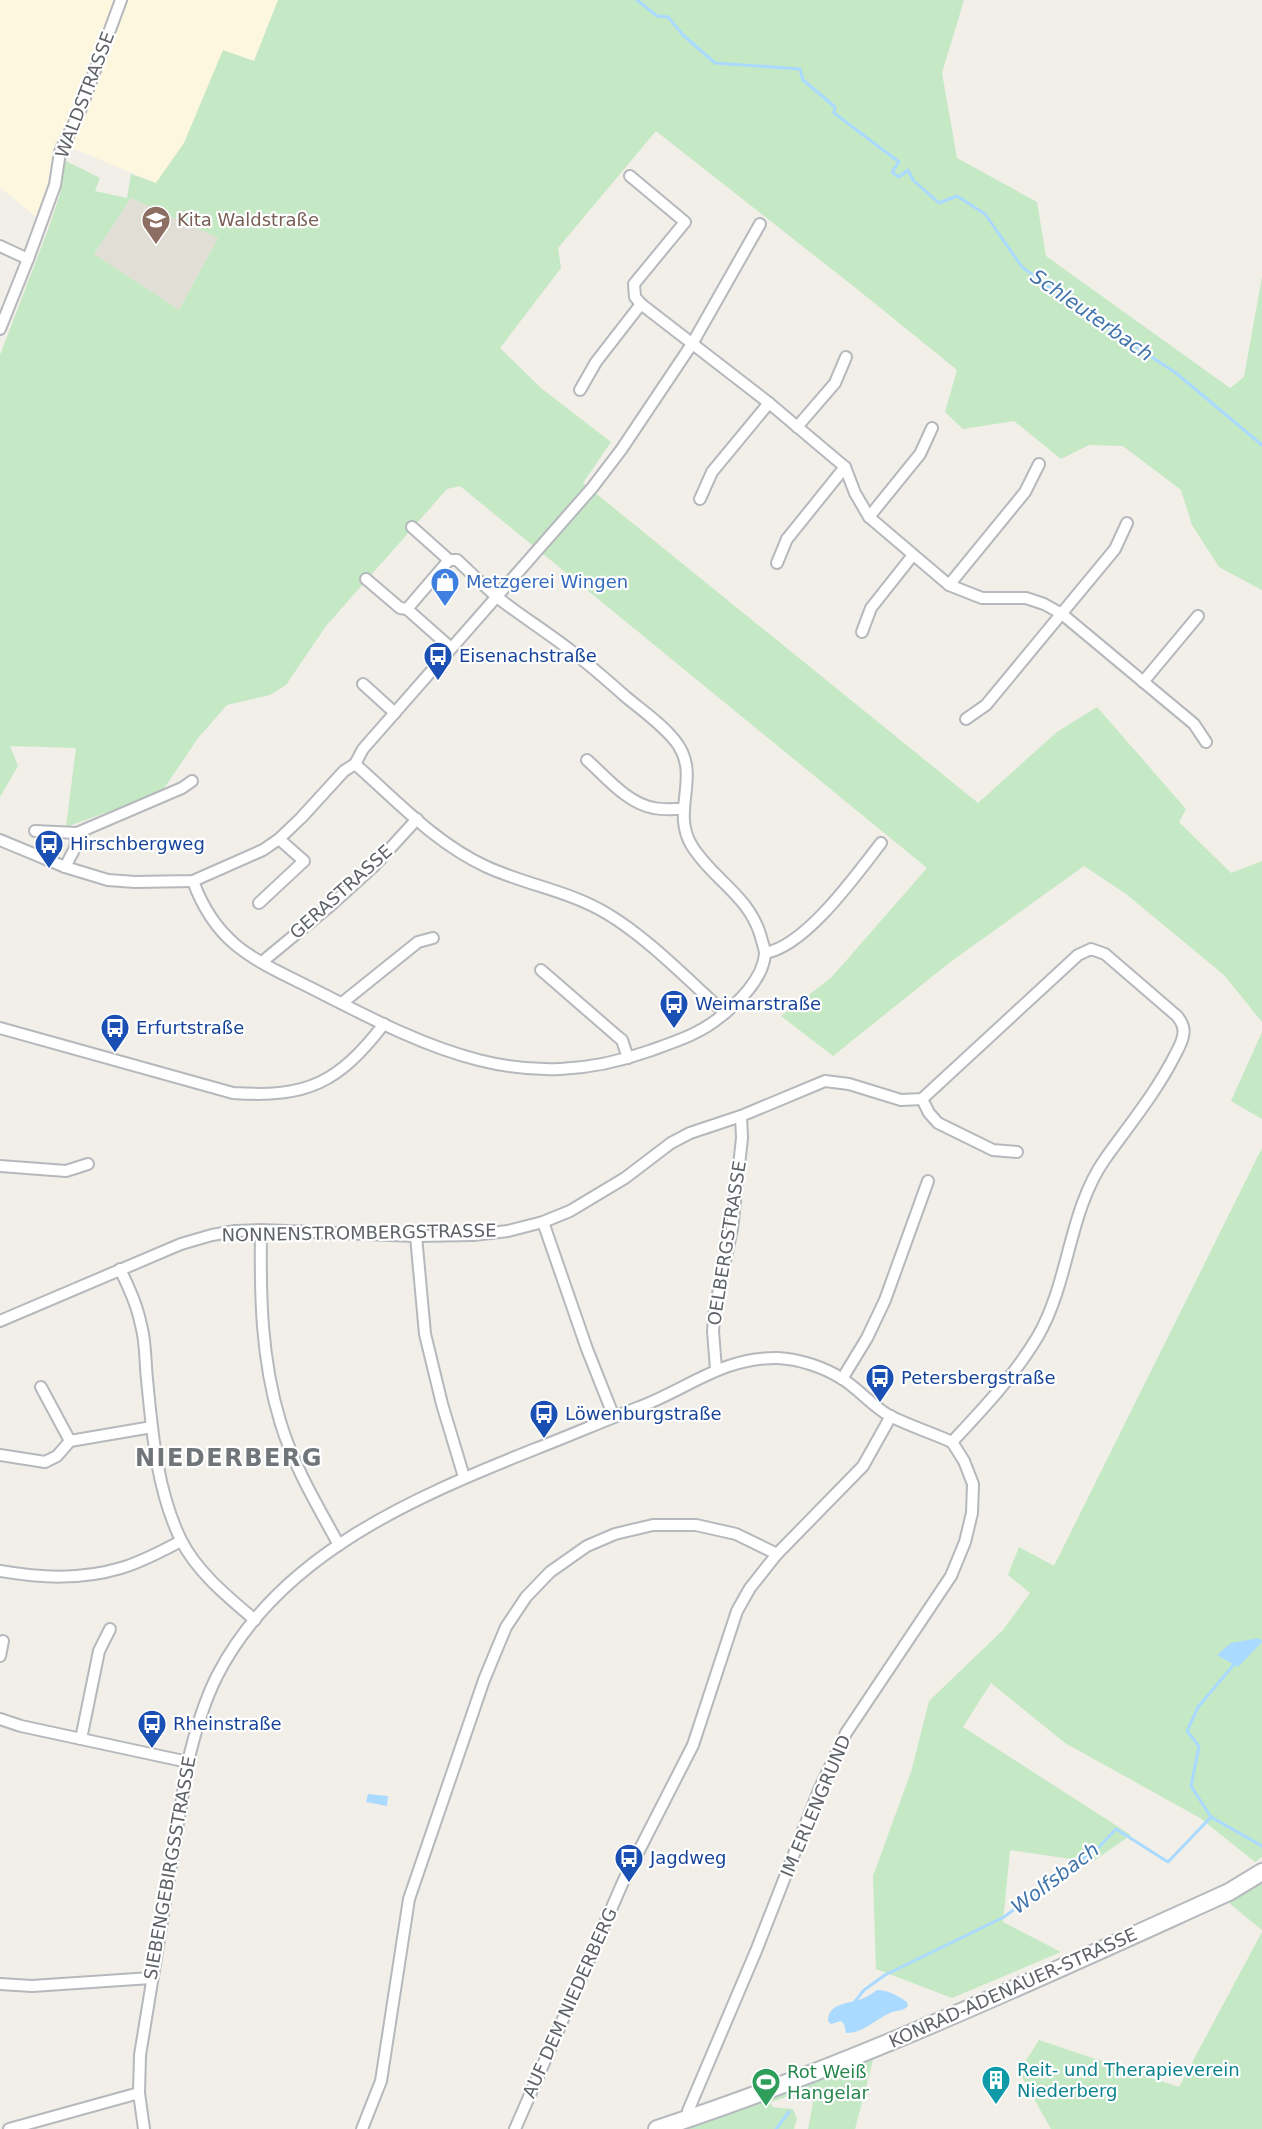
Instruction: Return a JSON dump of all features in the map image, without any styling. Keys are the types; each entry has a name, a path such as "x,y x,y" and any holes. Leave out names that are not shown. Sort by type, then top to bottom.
{"street":[{"name":"WALDSTRASSE","path":"0,329 55,185 60,152 80,111 121,0"},
{"path":"630,176 685,222 634,284 634,297 641,304 769,403 845,467 855,493 869,517 949,585 982,598 1026,598 1044,604 1062,614 1194,724 1206,742"},
{"path":"0,841 65,867 108,880 135,882 193,881 263,850 279,839 344,771 355,764 363,749 535,555 614,459 692,344 760,224"},
{"path":"0,246 28,259"},
{"path":"580,390 596,362 641,304"},
{"path":"797,427 835,383 846,357"},
{"path":"700,499 712,472 769,403"},
{"path":"869,517 920,454 932,428"},
{"path":"949,585 1025,492 1039,464"},
{"path":"777,562 787,539 845,467"},
{"path":"966,719 986,705 1062,614 1115,549 1127,523"},
{"path":"193,881 200,901 217,927 233,944 262,962 384,1024 436,1047 487,1063 519,1069 553,1070 589,1067 628,1058 688,1036 713,1023 725,1013 744,995 757,977 765,953 750,910 692,847 683,822 688,780 684,757 676,741 588,665 497,597 456,560 449,560 412,527"},
{"path":"862,632 871,608 913,555"},
{"path":"407,609 449,560"},
{"path":"366,579 400,608 407,609 451,648"},
{"path":"1143,682 1198,616"},
{"path":"363,684 395,713"},
{"path":"588,760 620,789 641,804 654,809 683,809"},
{"path":"355,764 451,847 489,868 581,899 609,914 725,1013"},
{"path":"35,831 77,833 182,788 192,781"},
{"name":"GERASTRASSE","path":"262,962 375,865 417,819"},
{"path":"65,867 75,848 77,833"},
{"path":"259,903 304,861 279,839"},
{"path":"765,953 787,945 822,914 881,843"},
{"path":"342,1003 418,942 433,938"},
{"path":"952,1442 1016,1369 1040,1333 1055,1297 1080,1207 1091,1182 1162,1080 1184,1038 1183,1025 1177,1016 1105,954 1091,949 1078,955 922,1100 938,1123 993,1150 1017,1152"},
{"path":"541,970 622,1040 628,1058"},
{"path":"0,1028 233,1093 266,1095 298,1090 338,1073 363,1052 384,1024"},
{"name":"NONNENSTROMBERGSTRASSE","path":"1,1316 181,1244 212,1235 261,1230 416,1236 473,1235 508,1231 543,1222 597,1197 671,1143 690,1133 741,1116 825,1081 849,1084 901,1100 922,1100"},
{"name":"OELBERGSTRASSE","path":"716,1370 713,1331 715,1308 732,1230 742,1138 741,1116"},
{"path":"0,1166 66,1171 88,1164"},
{"path":"842,1378 867,1338 885,1300 928,1181"},
{"path":"543,1222 587,1349 614,1417"},
{"path":"261,1230 261,1305 269,1378 280,1422 292,1453 306,1485 339,1545"},
{"path":"416,1236 425,1334 442,1404 464,1477"},
{"path":"120,1269 133,1296 142,1327 152,1427 169,1511 181,1541 199,1566 220,1590 255,1620"},
{"name":"SIEBENGEBIRGSSTRASSE","path":"144,2129 139,2093 140,2055 151,1978 196,1726 218,1674 255,1620 291,1582 339,1545 396,1510 464,1477 656,1401 738,1361 781,1358 802,1362 842,1378 891,1416 952,1442"},
{"path":"41,1387 70,1441"},
{"name":"AUF DEM NIEDERBERG","path":"515,2129 623,1882 693,1745 737,1611 750,1588 777,1554 863,1466 891,1416"},
{"path":"0,1455 45,1462 57,1456 70,1441 152,1427"},
{"name":"IM ERLENGRUND","path":"689,2119 688,2111 756,1951 819,1790 846,1733 951,1576 965,1542 972,1513 973,1484 970,1472 952,1442"},
{"path":"362,2129 381,2081 409,1899 484,1680 506,1627 526,1597 550,1572 587,1546 615,1534 653,1525 696,1525 736,1534 777,1554"},
{"path":"0,1570 26,1575 63,1577 98,1574 123,1568 181,1541"},
{"path":"81,1739 99,1651 110,1629"},
{"path":"0,1656 3,1641"},
{"path":"0,1719 21,1726 188,1762"},
{"name":"KONRAD-ADENAUER-STRASSE","path":"657,2129 778,2086 909,2034 1229,1892 1262,1872"},
{"path":"0,1984 32,1986 151,1978"},
{"path":"9,2129 139,2093"}],"shaded area":[{"path":"0,0 278,0 254,61 223,51 184,143 156,183 55,141 43,208 38,219 0,187"},
{"name":"Kita Waldstraße","path":"131,198 218,238 179,310 94,254"}],"green space":[{"path":"278,0 964,0 942,73 957,158 1037,202 1046,256 1230,388 1244,377 1262,277 1262,590 1219,567 1192,525 1181,490 1123,446 1089,445 1061,459 1014,421 963,429 945,412 957,370 656,131 558,248 561,268 500,348 541,388 611,442 583,483 978,803 1057,732 1097,707 1186,809 1179,822 1231,873 1262,861 1262,1022 1224,975 1126,894 1084,866 949,963 833,1056 781,1016 831,978 927,868 460,486 447,489 326,626 286,685 270,695 227,705 198,738 161,793 66,827 76,748 10,746 18,766 0,797 0,355 60,194 64,160 100,178 95,191 127,198 131,174 156,183 184,143 223,50 254,61","holes":["131,198 218,238 179,310 94,254"]},
{"path":"1262,1032 1262,1119 1231,1101"},
{"path":"1262,1148 1262,1857 1255,1862 1200,1818 1065,1743 991,1683 963,1727 1131,1835 1092,1862 1010,1850 1003,1922 1061,1952 952,1998 876,1969 873,1876 911,1772 929,1701 1003,1630 1030,1593 1008,1575 1019,1547 1054,1566"},
{"path":"1262,1883 1262,1930 1229,1903"},
{"path":"1262,1932 1262,2129 1051,2129 1019,2072 1039,2040 1179,2087"},
{"path":"874,2056 855,2129 808,2129 813,2103 809,2098 799,2095 771,2102 772,2107 793,2109 797,2119 794,2129 687,2129"}],"water":[{"path":"1259,1638 1262,1642 1238,1667 1217,1655 1231,1643"},
{"path":"368,1794 388,1796 387,1806 366,1802"},
{"path":"877,1990 896,1996 907,2002 908,2006 890,2013 864,2029 852,2032 846,2033 841,2021 831,2024 828,2021 829,2015 836,2007 864,1998"}],"waterway":[{"name":"Schleuterbach","path":"637,0 657,16 668,17 683,35 715,63 800,69 803,80 835,107 834,113 899,162 892,172 899,177 908,170 913,180 939,203 957,196 985,214 1022,267 1083,312 1176,373 1262,445"},
{"path":"1211,1817 1191,1786 1199,1746 1187,1731 1198,1707 1236,1662"},
{"name":"Wolfsbach","path":"853,2004 864,1990 885,1975 1004,1917 1099,1847 1116,1829 1168,1862 1211,1817 1262,1846"},
{"name":"Wolfsbach","path":"776,2129 789,2112"}],"place":[{"name":"Kita Waldstraße","path":"156,246"},
{"name":"Metzgerei Wingen","path":"445,608"},
{"name":"Eisenachstraße","path":"438,682"},
{"name":"Hirschbergweg","path":"49,870"},
{"name":"Weimarstraße","path":"674,1030"},
{"name":"Erfurtstraße","path":"115,1054"},
{"name":"Petersbergstraße","path":"880,1404"},
{"name":"Löwenburgstraße","path":"544,1440"},
{"name":"Rheinstraße","path":"152,1750"},
{"name":"Jagdweg","path":"629,1884"},
{"name":"Reit- und Therapieverein Niederberg","path":"996,2106"},
{"name":"Rot Weiß Hangelar","path":"766,2108"}],"district":[{"name":"NIEDERBERG","path":"229,1458"}]}
